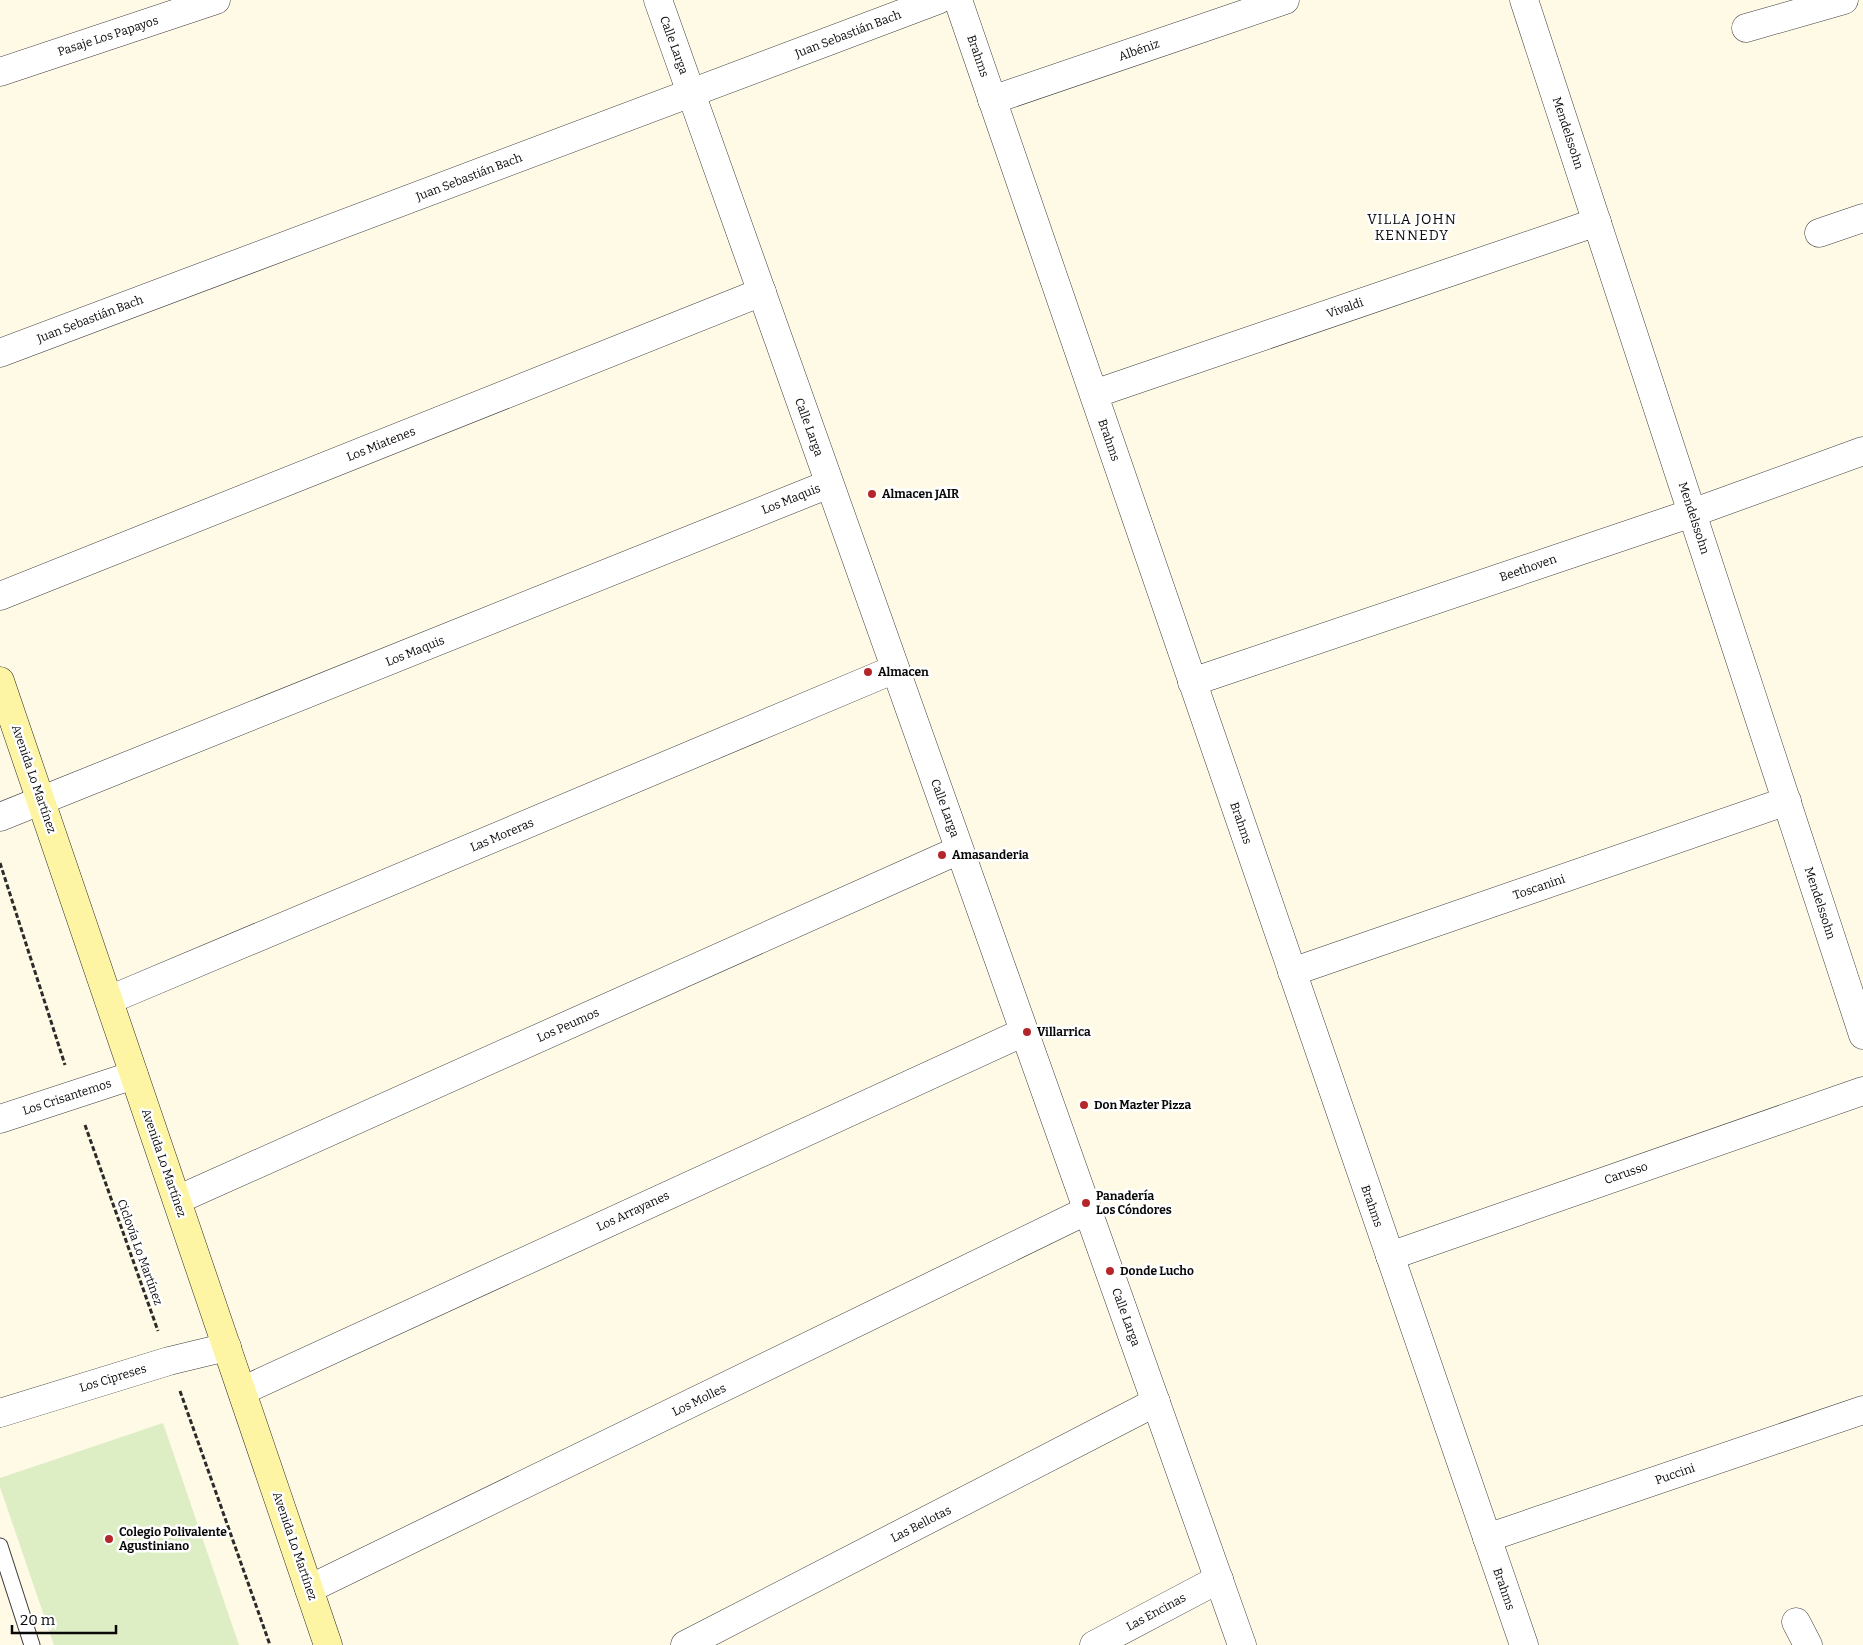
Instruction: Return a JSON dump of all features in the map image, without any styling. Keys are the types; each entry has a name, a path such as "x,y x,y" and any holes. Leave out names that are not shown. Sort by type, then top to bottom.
{"main road":[{"name":"Avenida Lo Martínez","path":"0,681 328,1645"}],"street":[{"name":"Pasaje Los Papayos","path":"0,72 216,0"},
{"name":"Calle Larga","path":"658,0 1242,1645"},
{"name":"Juan Sebastián Bach","path":"0,353 938,0"},
{"name":"Brahms","path":"958,0 1524,1645"},
{"name":"Albéniz","path":"992,100 1285,0"},
{"name":"Mendelssohn","path":"1524,0 1863,1035"},
{"path":"1746,28 1844,0"},
{"path":"1819,233 1863,218"},
{"name":"Vivaldi","path":"1094,394 1597,222"},
{"name":"Los Miatenes","path":"0,596 762,292"},
{"name":"Beethoven","path":"1192,682 1692,513 1863,451"},
{"name":"Los Maquis","path":"0,817 830,484"},
{"name":"Las Moreras","path":"109,1000 896,669"},
{"name":"Toscanini","path":"1292,972 1786,801"},
{"name":"Los Peumos","path":"177,1200 959,850"},
{"name":"Los Arrayanes","path":"242,1391 1024,1032"},
{"name":"Los Crisantemos","path":"0,1118 134,1075"},
{"name":"Carusso","path":"1390,1256 1863,1091"},
{"name":"Los Molles","path":"309,1589 1088,1210"},
{"name":"Los Cipreses","path":"0,1413 169,1361 227,1347"},
{"name":"Las Bellotas","path":"685,1645 1156,1402"},
{"name":"Puccini","path":"1487,1538 1863,1410"},
{"name":"Las Encinas","path":"1094,1645 1219,1579"}],"lane":[{"path":"0,1546 32,1645"}],"path":[{"name":"Ciclovía Lo Martínez","path":"0,863 75,1095 270,1645"}],"green space":[{"name":"Colegio Polivalente Agustiniano","path":"163,1423 239,1645 54,1645 0,1487 0,1478"}],"place":[{"name":"Almacen JAIR","path":"872,494"},
{"name":"Almacen","path":"868,672"},
{"name":"Amasanderia","path":"942,855"},
{"name":"Villarrica","path":"1027,1032"},
{"name":"Don Mazter Pizza","path":"1084,1105"},
{"name":"Panadería Los Cóndores","path":"1086,1203"},
{"name":"Donde Lucho","path":"1110,1271"},
{"name":"Colegio Polivalente Agustiniano","path":"109,1539"}],"district":[{"name":"VILLA JOHN KENNEDY","path":"1412,227"}]}
